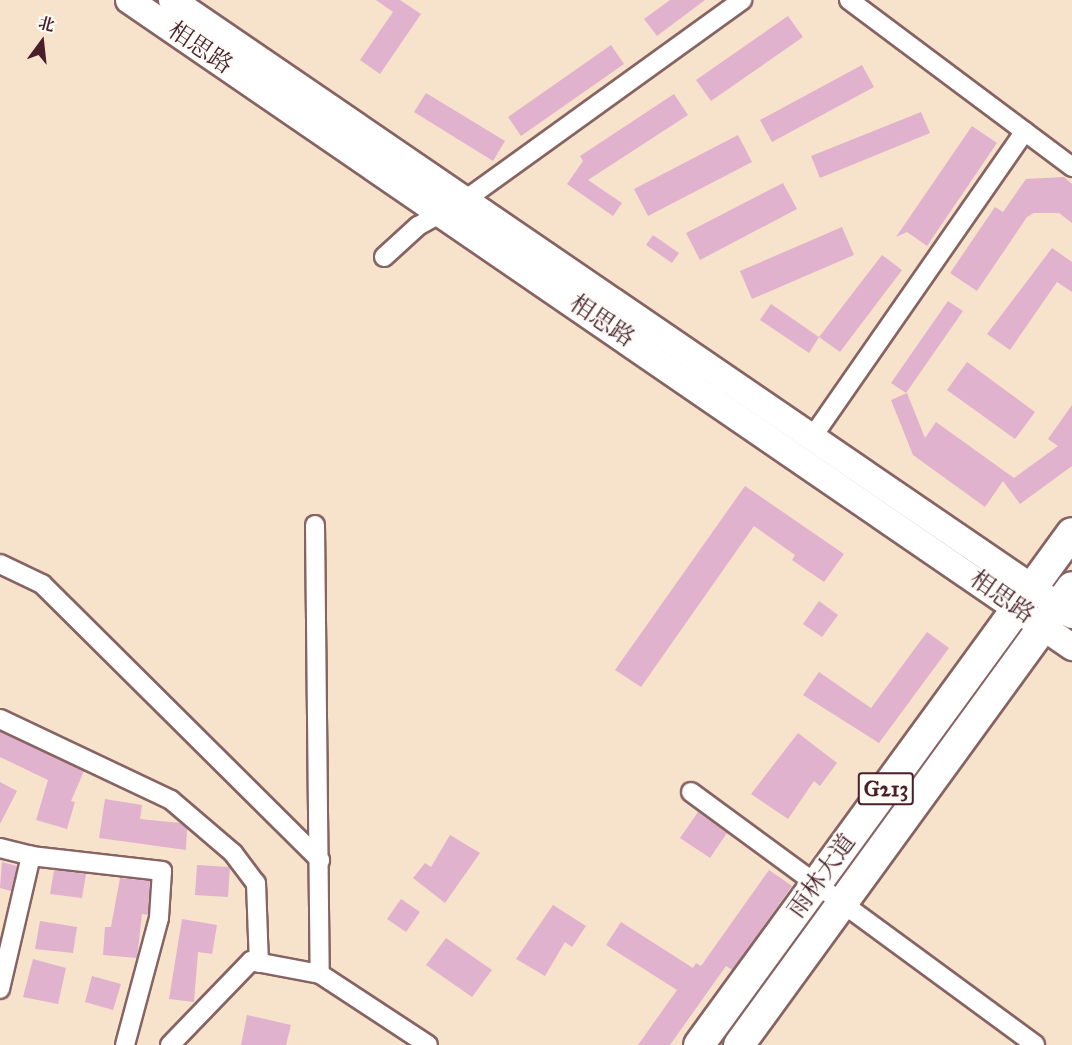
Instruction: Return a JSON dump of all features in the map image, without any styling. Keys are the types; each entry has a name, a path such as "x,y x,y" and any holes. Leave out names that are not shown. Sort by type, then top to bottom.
{"highway":[{"name":"雨林大道","path":"699,1045 1072,533"},
{"name":"雨林大道","path":"739,1045 1062,608"}],"main road":[{"name":"相思路","path":"129,0 442,212 1026,597 1062,608 1072,647"},
{"name":"相思路","path":"181,2 465,200 813,436 1026,597"}],"street":[{"path":"384,257 418,226 465,200 742,0"},
{"path":"849,0 1072,167"},
{"path":"813,436 1025,131"},
{"path":"315,525 320,975"},
{"path":"3,572 42,584 320,860"},
{"path":"0,718 171,800 233,853 256,883 260,963"},
{"path":"691,792 815,886 1035,1045"},
{"path":"0,848 32,856 162,872 159,918 125,1045"},
{"path":"0,989 32,856"},
{"path":"170,1045 251,961 320,975 428,1045"}],"building":[{"path":"376,0 400,0 421,14 380,74 360,60 393,12"},
{"path":"670,0 705,0 657,36 644,19"},
{"path":"788,16 803,37 711,101 696,80"},
{"path":"611,45 624,64 521,136 508,117"},
{"path":"862,65 874,87 772,142 760,120"},
{"path":"426,93 505,141 493,161 414,112"},
{"path":"674,94 688,115 588,180 622,203 613,216 567,184 583,161 580,156"},
{"path":"921,112 930,133 820,178 811,156"},
{"path":"972,126 997,143 927,246 907,232 896,237"},
{"path":"738,135 752,162 648,216 634,189"},
{"path":"1064,177 1072,184 1072,223 1059,213 1034,213 1027,217 977,291 950,273 995,207 1003,212 1026,179"},
{"path":"783,183 797,209 700,260 686,233"},
{"path":"842,227 854,255 752,299 740,271"},
{"path":"653,235 679,253 672,263 646,245"},
{"path":"1052,248 1072,262 1072,292 1057,282 1010,350 987,334"},
{"path":"882,255 902,270 840,352 819,337"},
{"path":"948,301 963,311 906,393 891,383"},
{"path":"771,304 819,337 809,353 760,320"},
{"path":"967,362 1035,412 1015,439 947,390"},
{"path":"907,393 925,438 936,422 1014,478 1058,446 1048,439 1072,405 1072,466 1020,504 1003,481 985,507 913,455 891,400"},
{"path":"745,486 844,554 824,582 792,560 795,555 754,526 641,687 615,670"},
{"path":"819,601 838,615 822,637 803,624"},
{"path":"927,632 949,648 879,743 803,695 819,672 871,708"},
{"path":"0,731 84,771 71,801 75,802 67,829 36,820 48,780 0,757"},
{"path":"798,733 837,763 820,786 814,781 788,819 751,794"},
{"path":"0,782 17,791 0,824"},
{"path":"105,799 142,805 140,819 180,823 187,829 186,850 99,838"},
{"path":"698,812 727,833 710,858 680,838"},
{"path":"450,835 480,853 445,903 413,878 425,863 431,867"},
{"path":"2,862 17,866 11,891 0,888"},
{"path":"197,865 230,867 228,897 195,895"},
{"path":"54,870 86,874 82,898 50,894"},
{"path":"769,870 792,886 732,970 726,966 670,1045 638,1045 677,990 606,945 621,922 693,968 696,963 701,966"},
{"path":"120,878 150,881 148,915 142,914 137,958 103,955 105,927 111,927"},
{"path":"401,899 420,912 406,932 387,919"},
{"path":"553,905 586,926 572,947 565,942 545,976 516,959"},
{"path":"182,919 217,925 212,954 198,952 194,1002 169,999"},
{"path":"40,921 77,927 73,953 35,949"},
{"path":"446,938 492,970 472,997 426,965"},
{"path":"33,959 66,968 58,1004 23,997"},
{"path":"92,976 121,984 113,1010 85,1002"},
{"path":"247,1015 291,1025 286,1045 241,1045"}]}
